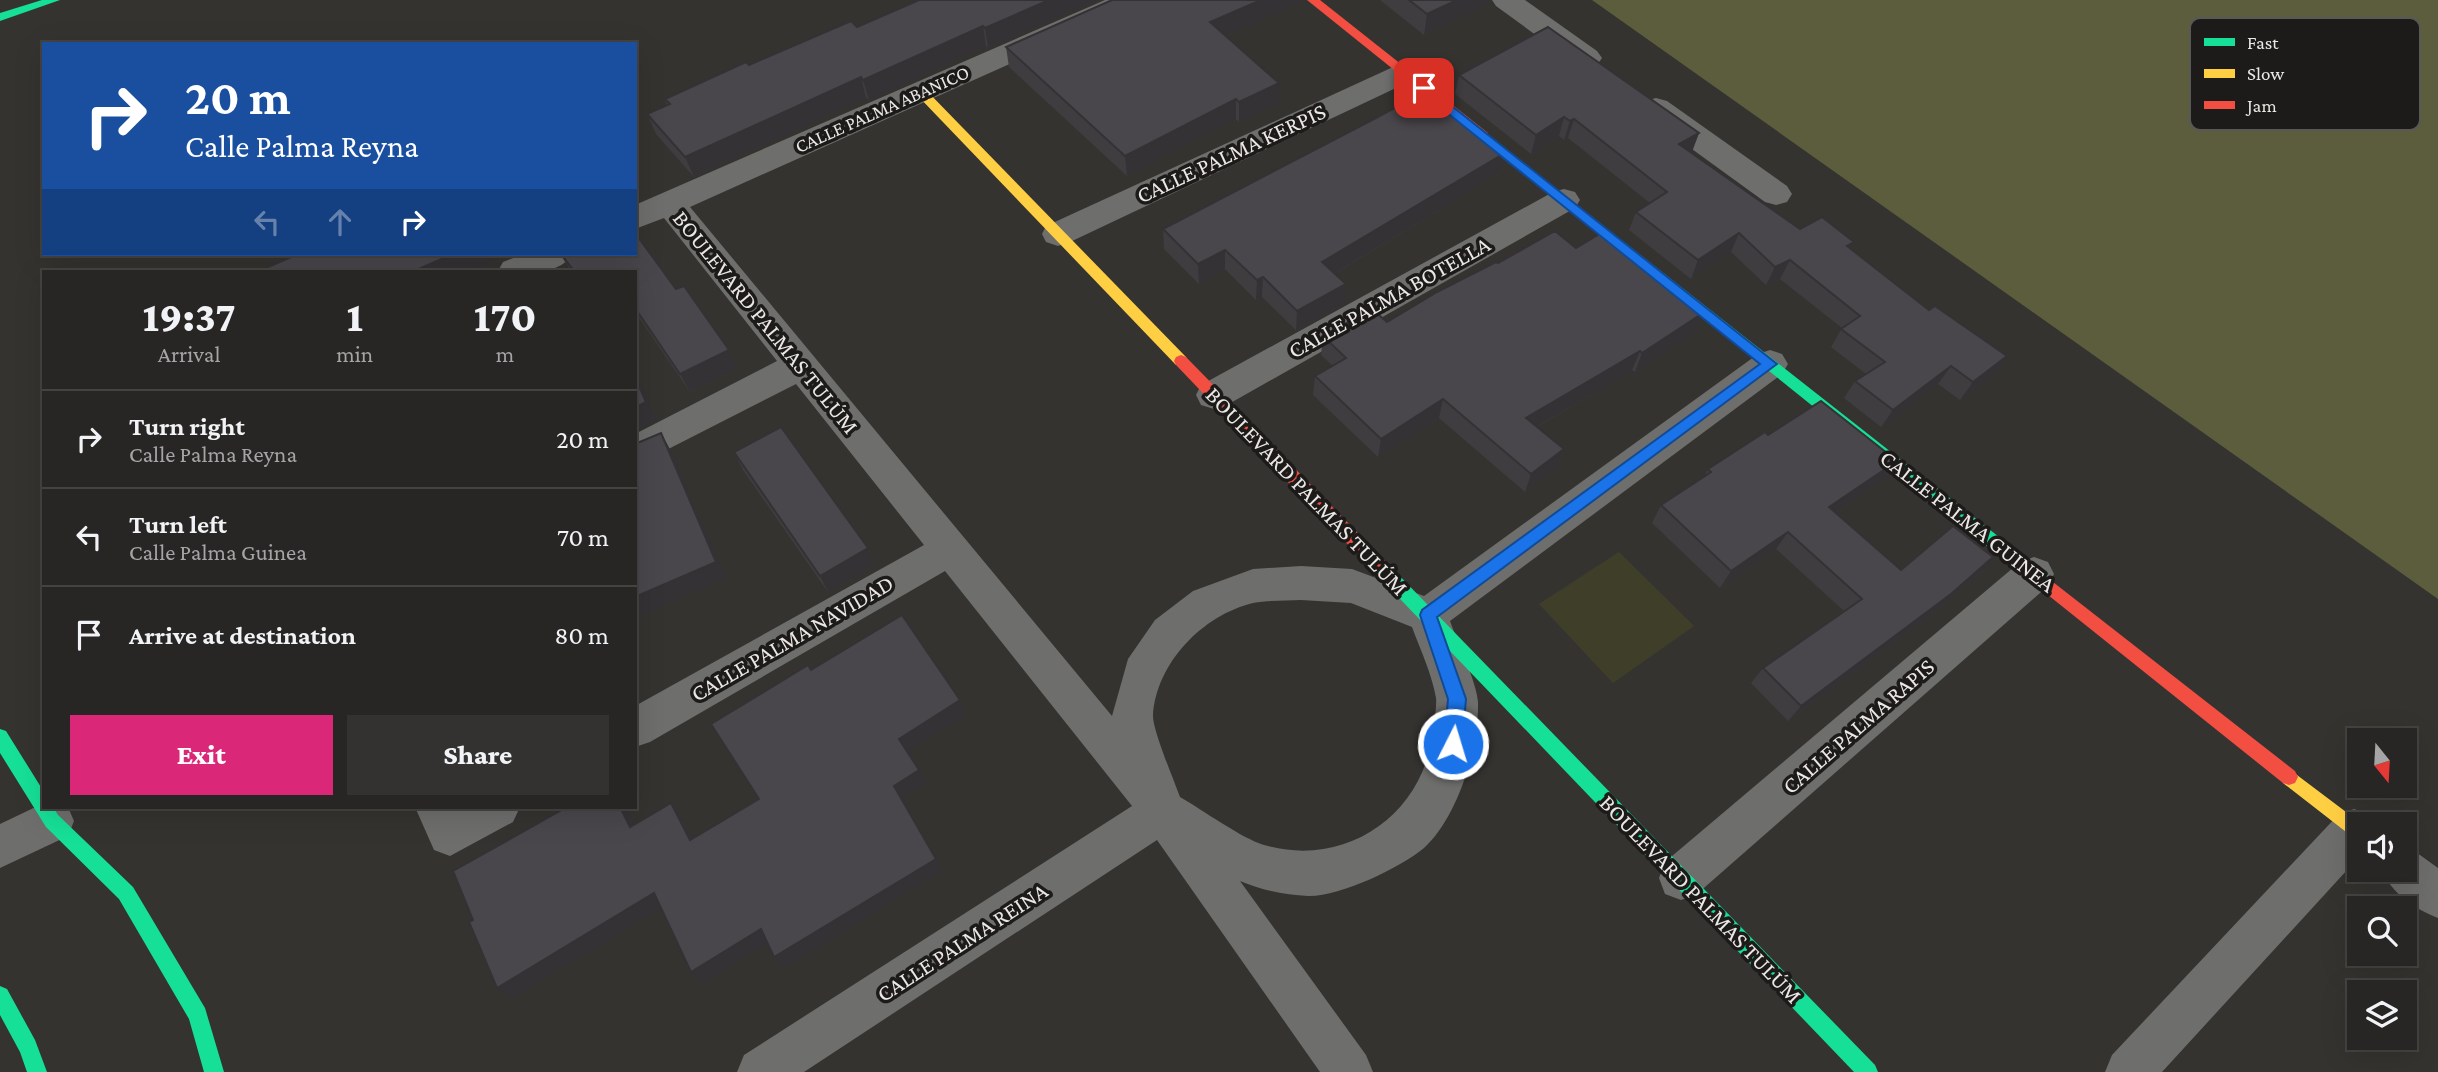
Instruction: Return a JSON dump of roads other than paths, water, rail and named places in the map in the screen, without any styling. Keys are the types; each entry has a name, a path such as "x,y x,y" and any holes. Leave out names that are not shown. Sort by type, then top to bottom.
{"street":[{"path":"0,18 54,0"},
{"name":"CALLE PALMA ABANICO","path":"652,211 1129,0"},
{"name":"CALLE PALMA GUINEA","path":"1313,0 2347,824"},
{"path":"1506,0 1776,194"},
{"name":"CALLE PALMA KERPIS","path":"1058,234 1404,72"},
{"name":"BOULEVARD PALMAS TULÚM","path":"921,92 1868,1072"},
{"name":"CALLE PALMA BOTELLA","path":"1214,394 1564,200"},
{"name":"BOULEVARD PALMAS TULÚM","path":"652,211 801,365 1163,811 1349,1072"},
{"path":"517,270 550,256"},
{"path":"1428,615 1770,364"},
{"path":"637,450 801,365"},
{"name":"CALLE PALMA NAVIDAD","path":"637,727 950,548"},
{"name":"CALLE PALMA RAPIS","path":"1681,878 2035,574"},
{"path":"1301,583 1352,586 1428,615 1457,699 1453,744 1439,791 1409,832 1364,862 1310,874 1256,866 1163,811 1132,718 1143,672 1169,632 1207,603 1253,586 1301,583"},
{"path":"0,737 42,805"},
{"path":"45,809 52,821 126,893 198,1015 214,1072"},
{"path":"438,809 450,835 495,809"},
{"name":"CALLE PALMA REINA","path":"761,1072 1163,811"},
{"path":"0,847 52,821"},
{"path":"2129,1072 2347,843"},
{"path":"2417,880 2438,896"},
{"path":"0,996 37,1072"}]}
